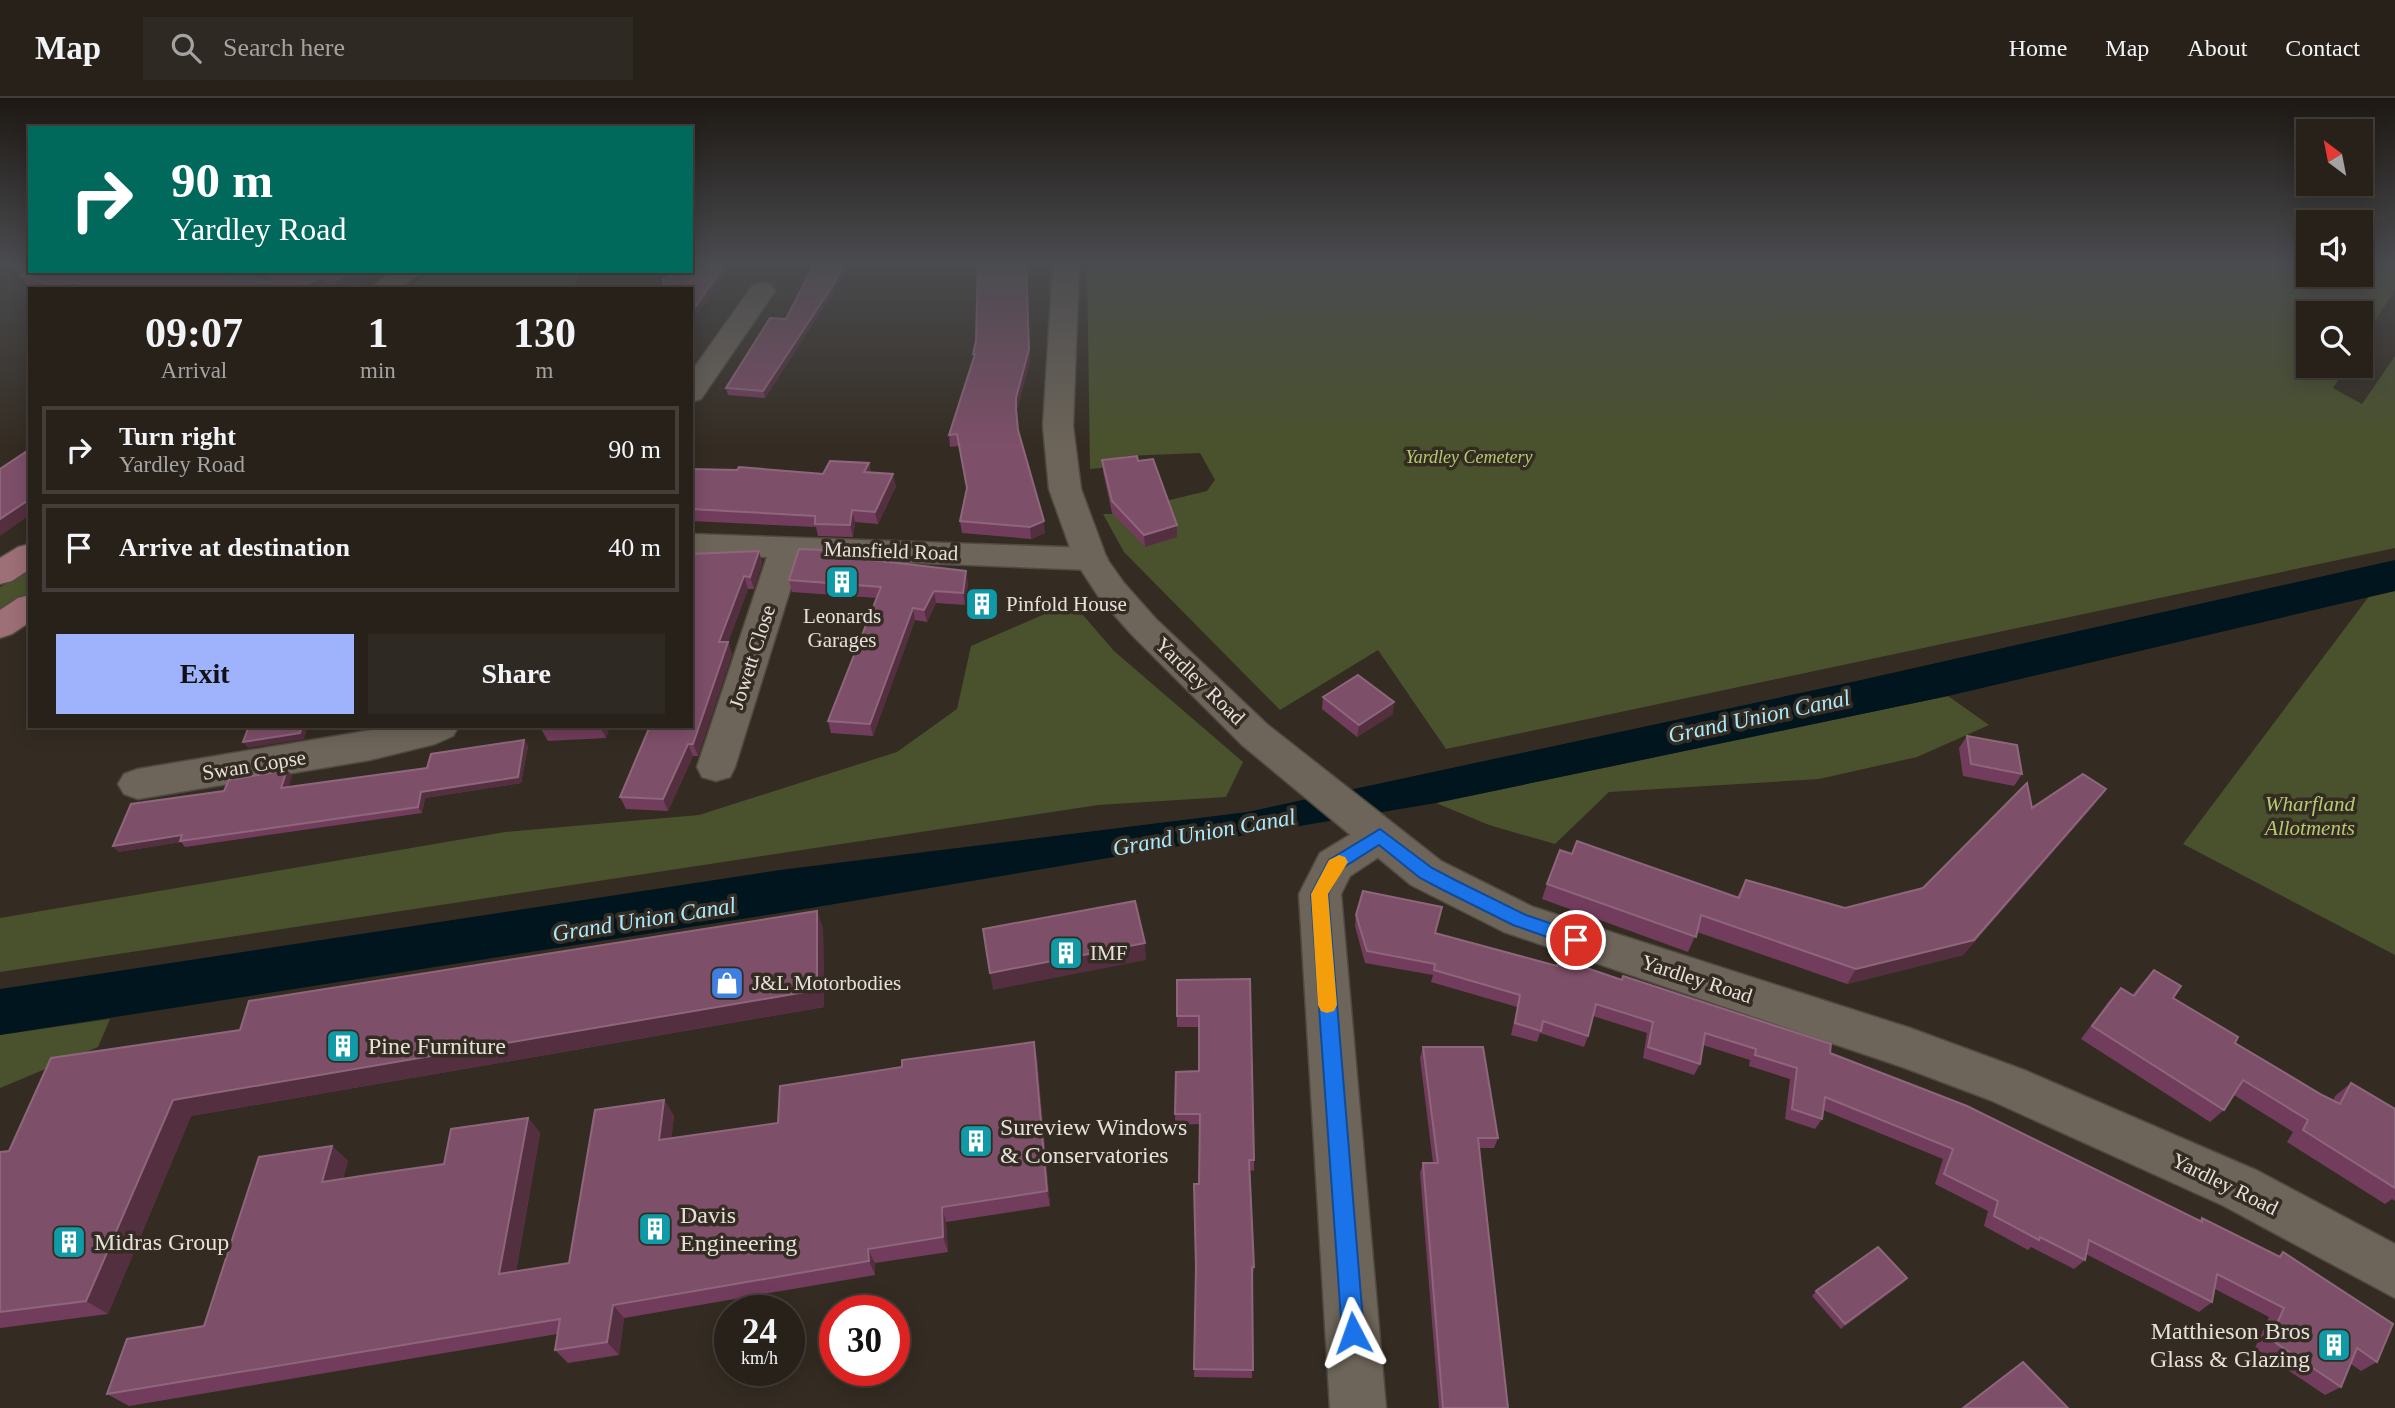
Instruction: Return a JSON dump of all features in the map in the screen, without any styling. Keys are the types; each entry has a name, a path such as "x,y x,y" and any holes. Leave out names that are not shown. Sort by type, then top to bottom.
{"main road":[{"path":"0,626 28,607"}],"street":[{"path":"693,390 738,325"},
{"name":"Yardley Road","path":"1063,325 1058,426 1065,489 1091,559 1112,591 1144,627 1255,735 1426,873 1519,920 1910,1049 2007,1085 2240,1188 2395,1272"},
{"name":"Mansfield Road","path":"693,544 883,549 1091,559"},
{"name":"Jowett Close","path":"716,767 787,547"},
{"name":"Swan Copse","path":"138,784 370,736 422,734 436,728"},
{"path":"1358,1408 1320,894 1335,865 1376,832"}],"green space":[{"name":"Yardley Cemetery","path":"1088,325 2296,325 2296,378 2339,378 2333,388 2362,404 2395,356 2395,548 1446,749 1378,650 1280,710 1124,552 1103,514 1207,491 1215,480 1200,453 1125,456 1124,466 1090,469"},
{"path":"28,571 28,593 0,614 0,587"},
{"name":"Wharfland Allotments","path":"2395,591 2395,955 2183,844 2370,595"},
{"path":"1054,610 1083,615 1114,651 1243,762 1226,797 1098,805 0,972 0,918 505,832 699,815 897,752 957,709 971,646"},
{"path":"1948,696 1989,725 1917,757 1819,779 1609,792 1555,844 1489,825 1436,803"},
{"path":"110,1019 98,1047 0,1088 0,1035"}],"water":[{"name":"Grand Union Canal","path":"2395,560 2395,591 1948,696 1436,803 805,909 0,1035 0,989 780,870 1247,812 1861,680"}],"building":[{"path":"766,325 806,325 763,391 726,388"},
{"path":"976,325 1028,325 1029,349 1016,398 1016,409 1018,430 1044,521 1030,527 960,521 967,488 957,434 949,435 975,354"},
{"path":"28,450 28,500 0,519 0,469"},
{"path":"1137,456 1138,461 1153,459 1177,525 1144,535 1112,501 1102,460"},
{"path":"830,461 869,463 864,472 893,474 875,512 852,510 850,525 815,524 815,516 693,509 693,469 737,470 739,467 823,474"},
{"path":"799,549 847,551 847,555 854,558 966,571 963,593 934,591 924,610 913,608 870,724 828,721 881,587 789,580"},
{"path":"759,551 750,577 744,576 719,642 728,642 693,744 688,744 663,799 620,797 649,728 693,728 693,554"},
{"path":"1358,675 1394,702 1359,725 1323,697"},
{"path":"248,728 301,728 300,733 243,742"},
{"path":"1967,736 2017,745 2022,774 1971,764"},
{"path":"524,740 518,777 421,792 418,807 180,841 182,835 113,846 131,804 224,791 229,780 287,770 281,788 427,768 431,754"},
{"path":"2083,774 2106,789 1974,940 1856,969 1701,915 1696,937 1547,884 1560,850 1572,854 1577,841 1739,898 1746,880 1845,908 1923,888 2027,783 2032,808"},
{"path":"1363,891 1442,907 1435,933 1557,966 1560,959 1622,980 1623,976 1831,1044 1830,1053 1967,1106 2202,1222 2202,1218 2280,1257 2283,1252 2393,1324 2377,1362 2357,1348 2341,1387 2270,1339 2284,1308 2217,1274 2212,1302 2089,1240 2085,1260 2040,1237 2039,1240 1994,1216 1998,1201 1944,1174 1953,1149 1825,1097 1822,1119 1792,1109 1797,1068 1755,1055 1756,1049 1705,1033 1700,1064 1648,1047 1653,1022 1596,1004 1588,1036 1543,1021 1541,1031 1515,1023 1520,995 1434,970 1435,964 1367,951 1356,915"},
{"name":"IMF","path":"1135,901 1145,943 990,973 983,929"},
{"path":"817,911 817,990 173,1100 86,1301 0,1312 0,1152 9,1151 51,1058 240,1030 249,1001"},
{"path":"2154,970 2181,986 2173,998 2238,1037 2235,1043 2322,1095 2340,1104 2351,1083 2395,1109 2395,1188 2303,1130 2308,1120 2243,1080 2224,1110 2092,1026 2121,988 2134,996"},
{"path":"1250,979 1254,1160 1249,1160 1254,1267 1253,1370 1194,1369 1194,1184 1199,1184 1200,1114 1175,1114 1176,1072 1199,1071 1199,1016 1177,1016 1177,980"},
{"path":"1034,1042 1047,1191 942,1207 943,1237 868,1249 869,1261 613,1305 607,1342 555,1350 560,1319 107,1394 127,1339 204,1326 259,1157 332,1146 322,1182 444,1164 451,1129 528,1118 499,1274 569,1263 595,1110 664,1100 659,1140 778,1123 780,1086 902,1067 902,1060"},
{"path":"1423,1047 1483,1047 1498,1138 1478,1138 1508,1408 1443,1408 1423,1163 1438,1163"},
{"path":"1878,1247 1907,1278 1845,1324 1816,1291"},
{"path":"2023,1362 2068,1408 1963,1408"}],"slow traffic":[{"path":"1327,1005 1320,894 1339,862"}],"place":[{"name":"Leonards Garages","path":"842,582"},
{"name":"Pinfold House","path":"982,604"},
{"name":"IMF","path":"1066,953"},
{"name":"J&L Motorbodies","path":"727,983"},
{"name":"Pine Furniture","path":"343,1046"},
{"name":"Sureview Windows & Conservatories","path":"976,1141"},
{"name":"Davis Engineering","path":"655,1229"},
{"name":"Midras Group","path":"69,1242"},
{"name":"Matthieson Bros Glass & Glazing","path":"2334,1345"}],"route":[{"path":"1353,1333 1321,924 1320,894 1335,865 1380,836 1426,873 1519,920 1576,940"}]}
